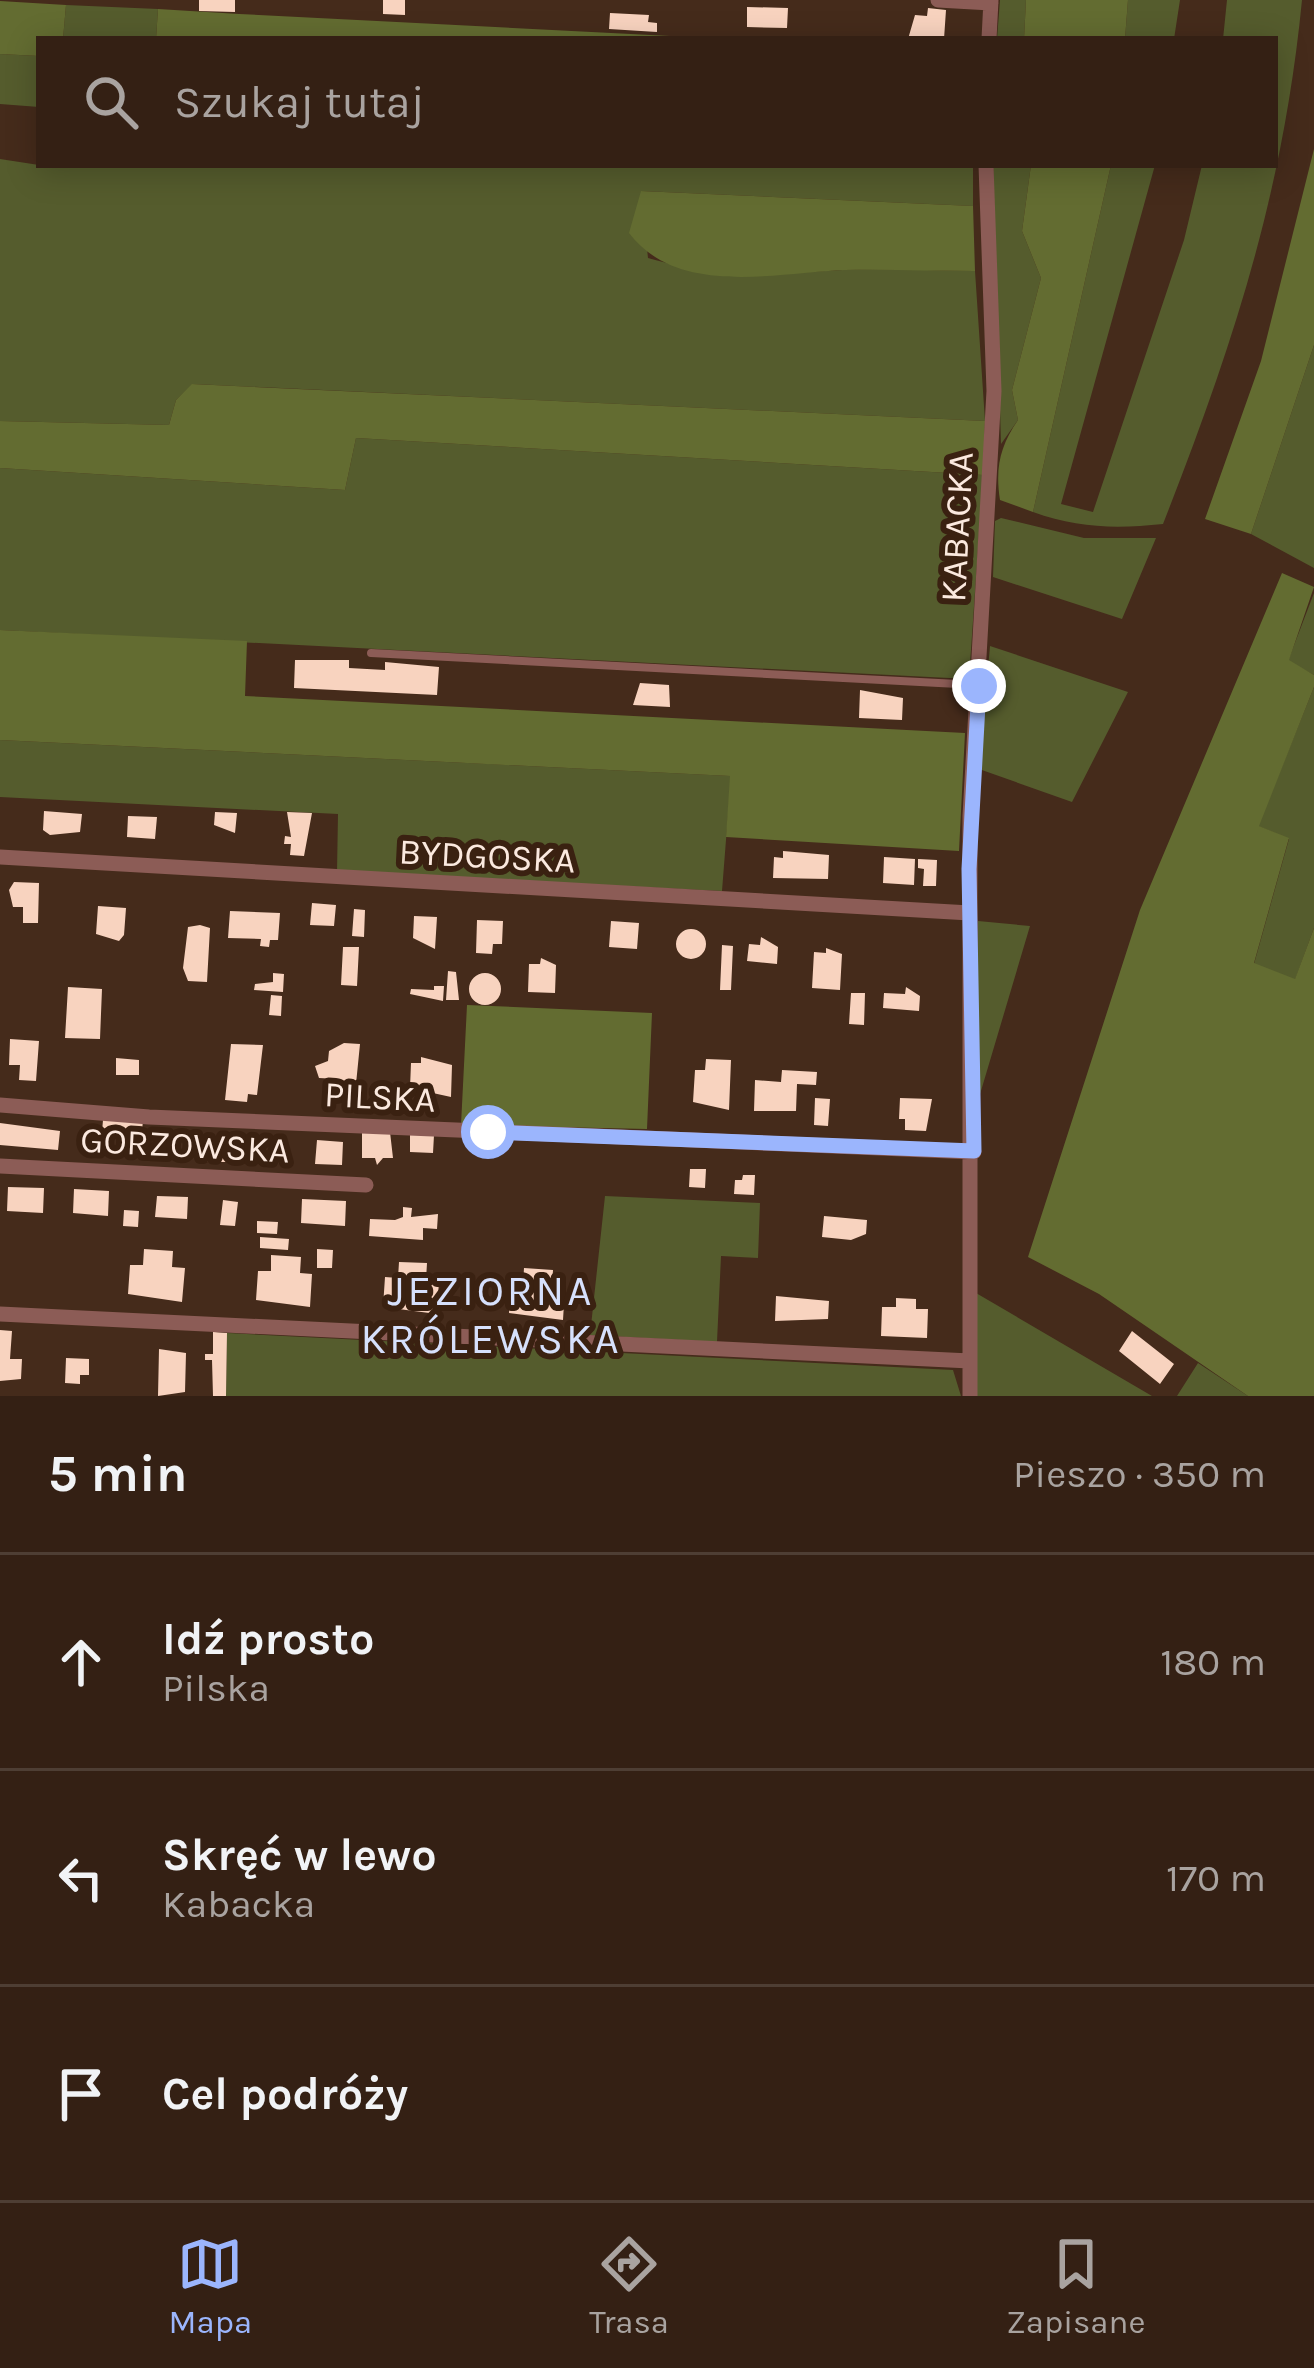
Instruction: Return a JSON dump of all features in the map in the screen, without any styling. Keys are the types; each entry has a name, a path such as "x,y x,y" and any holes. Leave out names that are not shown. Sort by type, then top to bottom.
{"street":[{"path":"938,0 991,1 988,36"},
{"name":"KABACKA","path":"970,1396 974,1151 970,913 994,391 986,168"},
{"name":"BYDGOSKA","path":"0,857 970,913"},
{"name":"PILSKA","path":"0,1105 149,1117 974,1151"},
{"name":"GORZOWSKA","path":"0,1166 366,1185"},
{"path":"0,1314 970,1361"}],"lane":[{"path":"371,653 979,686"}],"green space":[{"path":"1000,0 1026,0 1024,36 997,36"},
{"path":"1026,0 1128,0 1125,36 1024,36"},
{"path":"1128,0 1180,0 1174,36 1125,36"},
{"path":"1227,0 1302,0 1278,158 1278,36 1223,36"},
{"path":"0,1 66,5 63,36 36,36 36,56 0,54"},
{"path":"66,5 158,9 156,36 63,36"},
{"path":"158,9 670,36 156,36"},
{"path":"0,54 36,56 36,107 0,104"},
{"path":"1314,149 1314,345 1251,534 1205,519 1261,361"},
{"path":"0,159 36,168 973,168 973,206 641,191 648,258 676,265 746,274 975,271 985,421 193,384 176,400 169,425 0,421"},
{"path":"993,168 1031,168 1022,231 1041,278 1012,390 1018,420 1001,444"},
{"path":"1031,168 1110,168 1033,512 1000,500 998,478 1003,448 1018,420 1012,390 1041,278 1022,231"},
{"path":"1110,168 1154,168 1061,504 1093,512 1184,240 1201,168 1276,168 1233,331 1163,524 1097,526 1033,512"},
{"path":"641,191 973,206 975,271 700,274 649,253 629,233"},
{"path":"1314,345 1314,568 1251,534"},
{"path":"192,384 985,421 983,475 356,438 345,490 0,468 0,421 169,425 176,400"},
{"path":"356,438 983,475 969,679 0,630 0,468 345,490"},
{"path":"1001,518 1084,538 1156,538 1122,619 993,577 995,521"},
{"path":"1282,573 1314,587 1289,660 1314,675 1314,687 1259,826 1289,838 1254,963 1295,979 1314,928 1314,1396 1248,1396 1099,1294 1028,1257 1140,910"},
{"path":"1314,593 1314,675 1288,661"},
{"path":"0,630 247,641 245,696 965,733 959,851 726,837 730,776 0,740"},
{"path":"990,646 1128,692 1072,802 979,769"},
{"path":"1314,687 1314,928 1295,980 1254,964 1289,839 1258,826"},
{"path":"0,740 731,776 722,891 337,872 338,814 0,797"},
{"path":"978,921 1030,926 978,1101"},
{"path":"467,1005 652,1013 647,1129 461,1125"},
{"path":"605,1196 760,1203 758,1258 721,1256 717,1342 590,1335"},
{"path":"976,1293 1152,1396 974,1396"},
{"path":"227,1333 953,1370 961,1396 226,1396"},
{"path":"1198,1363 1248,1396 1177,1396"}],"building":[{"path":"199,0 235,0 235,12 199,11"},
{"path":"383,0 405,0 405,15 383,14"},
{"path":"747,7 788,8 787,28 747,27"},
{"path":"928,8 946,10 944,36 909,36 915,15 927,16"},
{"path":"610,13 649,15 648,22 657,23 657,32 609,29"},
{"path":"295,660 349,660 349,668 385,670 385,662 439,667 437,695 294,688"},
{"path":"640,683 669,685 670,707 633,705"},
{"path":"860,690 903,698 902,720 859,718"},
{"path":"44,811 82,814 80,832 50,835 43,830"},
{"path":"215,812 237,813 235,833 214,825"},
{"path":"287,812 312,813 304,856 290,855 291,844 284,844 285,836 291,837"},
{"path":"128,816 157,817 155,839 127,837"},
{"path":"783,851 829,855 828,879 773,878 774,857 783,858"},
{"path":"884,857 915,859 914,885 883,883"},
{"path":"918,859 937,860 936,886 923,886 924,869 918,868"},
{"path":"14,882 39,883 38,923 23,923 23,907 13,907 9,890"},
{"path":"312,903 336,905 334,926 310,925"},
{"path":"98,906 126,908 124,935 119,941 96,934"},
{"path":"354,909 365,910 364,937 352,936"},
{"path":"230,911 280,913 278,940 270,940 269,947 260,946 261,939 228,938"},
{"path":"414,916 437,917 435,949 413,938"},
{"path":"477,920 503,921 502,944 493,944 492,954 476,953"},
{"path":"611,921 639,923 637,949 609,947"},
{"path":"188,927 210,928 207,982 188,981 183,968"},
{"path":"691,929 706,944 691,959 676,944"},
{"path":"761,937 778,947 777,964 747,961 749,944 760,945"},
{"path":"722,945 733,946 731,990 720,990"},
{"path":"343,947 359,947 357,986 341,985"},
{"path":"826,948 842,954 840,990 812,988 814,952 826,953"},
{"path":"541,958 556,965 555,993 528,992 529,964 540,964"},
{"path":"448,971 456,972 459,1000 446,1000"},
{"path":"273,973 284,974 283,992 254,990 255,984 273,982"},
{"path":"485,973 496,978 501,989 496,1000 485,1005 474,1000 469,989 474,978"},
{"path":"434,986 444,986 443,1001 410,994 411,989 434,990"},
{"path":"68,987 102,989 100,1039 65,1038"},
{"path":"906,987 920,996 919,1011 883,1008 884,993 905,994"},
{"path":"851,993 865,993 864,1025 849,1024"},
{"path":"271,995 282,996 281,1016 269,1015"},
{"path":"10,1039 39,1041 36,1081 19,1080 20,1065 9,1065"},
{"path":"344,1043 360,1044 355,1094 337,1093 338,1079 319,1078 315,1066 328,1061 329,1051"},
{"path":"231,1044 263,1045 257,1095 248,1094 247,1102 225,1100"},
{"path":"421,1057 452,1065 451,1097 410,1088 411,1063 421,1063"},
{"path":"116,1058 139,1060 139,1075 116,1075"},
{"path":"706,1059 731,1060 729,1110 693,1102 695,1070 705,1070"},
{"path":"782,1070 817,1072 816,1085 797,1084 796,1111 754,1111 755,1080 781,1082"},
{"path":"815,1098 830,1099 828,1126 814,1125"},
{"path":"900,1098 932,1099 926,1131 905,1130 905,1119 899,1119"},
{"path":"103,1120 143,1120 142,1131 102,1132"},
{"path":"0,1123 60,1131 58,1150 0,1145"},
{"path":"362,1131 390,1132 393,1158 383,1158 377,1165 375,1158 362,1158"},
{"path":"410,1134 434,1135 433,1153 410,1152"},
{"path":"198,1139 251,1144 250,1162 197,1162"},
{"path":"317,1140 343,1142 342,1165 315,1164"},
{"path":"690,1169 706,1169 705,1188 689,1187"},
{"path":"743,1175 755,1175 754,1195 734,1194 735,1180 742,1180"},
{"path":"8,1187 44,1188 43,1213 7,1211"},
{"path":"74,1189 109,1191 108,1216 73,1213"},
{"path":"157,1196 188,1197 187,1219 155,1217"},
{"path":"302,1199 346,1201 345,1226 301,1223"},
{"path":"223,1200 238,1202 235,1226 220,1225"},
{"path":"403,1207 412,1208 411,1217 438,1214 437,1229 423,1228 423,1240 369,1236 370,1219 395,1220 403,1217"},
{"path":"124,1210 139,1211 138,1227 123,1226"},
{"path":"824,1216 867,1220 866,1234 851,1240 822,1237"},
{"path":"257,1221 278,1222 277,1234 257,1233"},
{"path":"260,1237 289,1239 288,1250 260,1248"},
{"path":"144,1249 173,1251 172,1267 185,1268 182,1302 128,1294 130,1265 143,1265"},
{"path":"317,1249 333,1250 332,1268 317,1268"},
{"path":"271,1255 301,1257 300,1273 312,1274 310,1307 256,1300 258,1271 271,1271"},
{"path":"399,1262 427,1263 426,1280 439,1280 437,1314 383,1307 385,1277 398,1278"},
{"path":"524,1268 553,1270 552,1286 565,1287 563,1320 509,1313 510,1284 523,1285"},
{"path":"776,1296 829,1301 828,1319 775,1321"},
{"path":"896,1298 916,1299 916,1309 928,1309 927,1338 881,1336 882,1307 896,1307"},
{"path":"0,1330 12,1331 10,1359 22,1359 21,1379 0,1381"},
{"path":"1132,1331 1174,1364 1160,1384 1119,1351"},
{"path":"213,1332 227,1333 226,1396 213,1396 212,1360 205,1360 205,1354 213,1354"},
{"path":"159,1349 186,1353 185,1392 158,1396"},
{"path":"66,1358 89,1359 89,1375 80,1375 80,1384 65,1383"}],"district":[{"name":"JEZIORNA KRÓLEWSKA","path":"491,1315"}],"route":[{"path":"488,1132 974,1151 969,869 979,686"}]}
